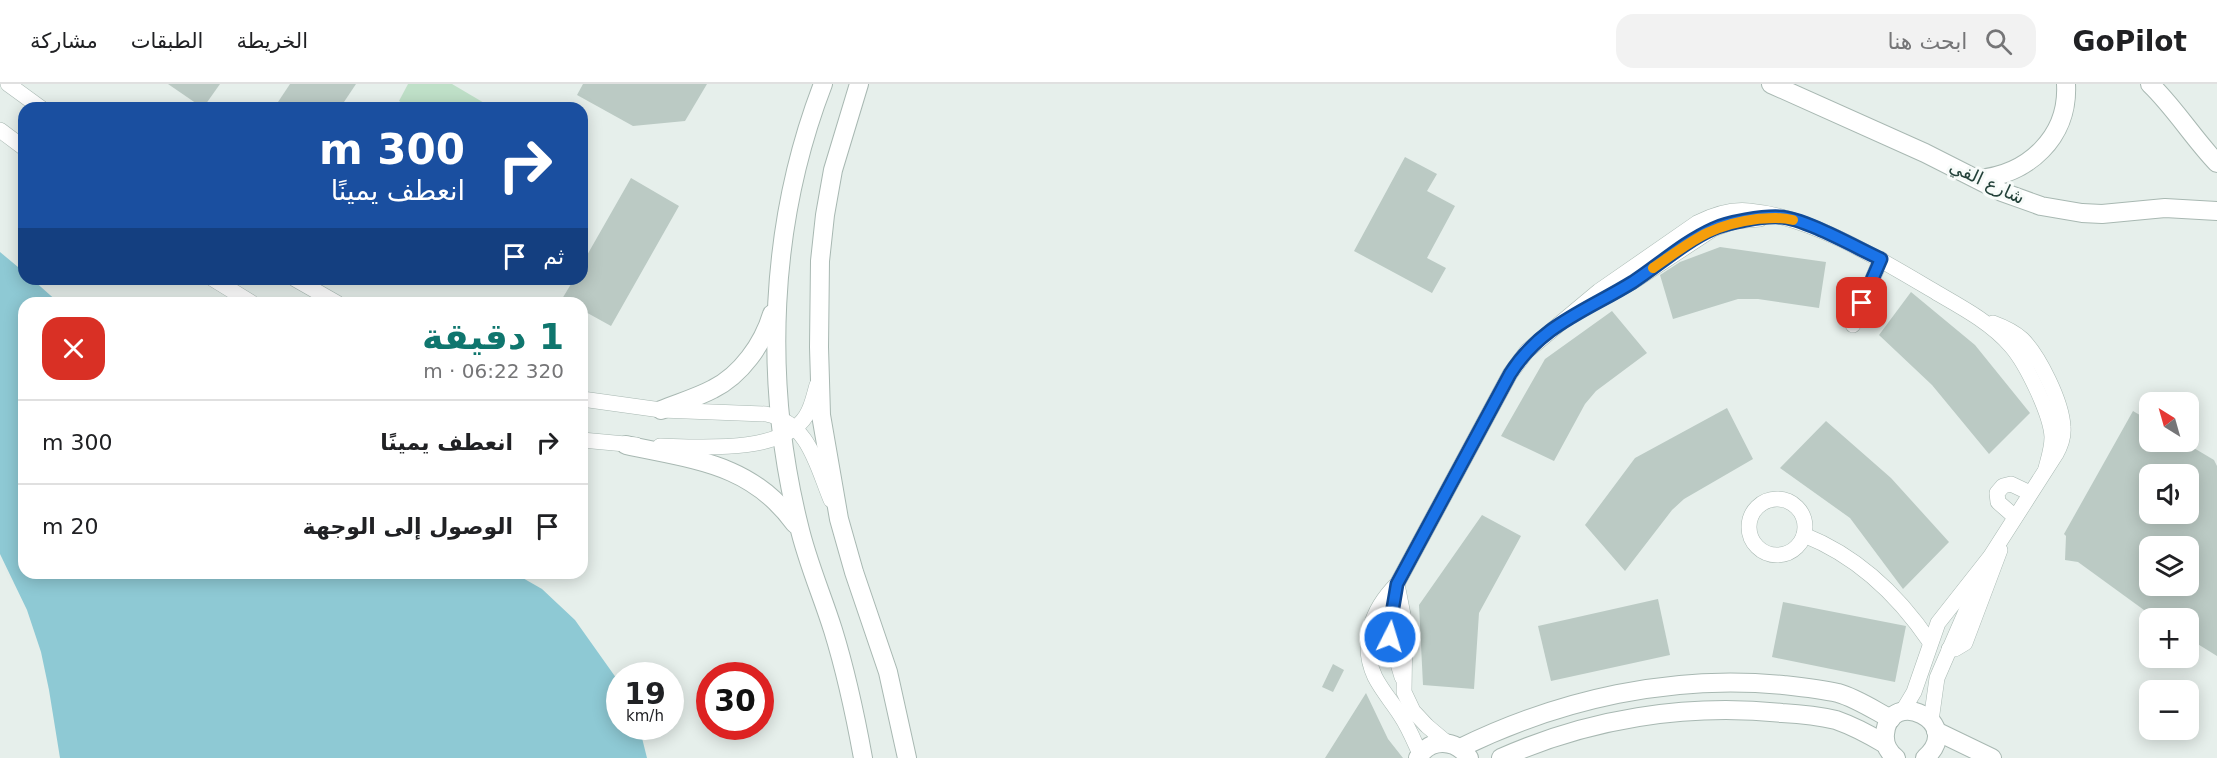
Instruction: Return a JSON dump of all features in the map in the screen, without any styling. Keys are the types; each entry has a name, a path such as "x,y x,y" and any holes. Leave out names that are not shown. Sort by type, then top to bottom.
{"street":[{"path":"8,84 32,102"},
{"path":"823,84 804,138 784,232 777,298 780,417 789,433 799,530 833,630 852,698 863,758"},
{"path":"859,84 833,170 825,214 820,261 821,415 839,519 854,572 888,672 907,758"},
{"name":"شارع الفي","path":"1771,84 1925,153 2022,200 2061,211 2102,213 2164,208 2217,211"},
{"path":"1977,179 2010,172 2028,162 2043,148 2052,138 2062,118 2067,96 2066,84"},
{"path":"2150,84 2217,163"},
{"path":"0,130 18,144"},
{"path":"1924,758 1934,747 1934,726 1937,678 1949,649 1990,557 2046,468 2052,438 2044,407 2012,347 1977,316 1881,259 1816,229 1780,217 1736,210 1709,217 1613,280 1537,342 1518,362 1397,584 1385,596 1372,620 1368,639 1369,657 1376,679 1407,726 1419,756 1432,745 1458,749 1492,732 1559,708 1628,692 1698,684 1769,684 1839,693 1896,716 1921,713 1934,726 1992,758"},
{"path":"1853,325 1881,259"},
{"path":"223,285 242,297"},
{"path":"306,285 326,297"},
{"path":"661,410 713,389 728,380 753,353 764,336 777,298"},
{"path":"588,441 626,445 689,447 740,445 789,433 806,417 819,376"},
{"path":"588,400 661,410 766,414 780,417"},
{"path":"789,433 808,444 839,519"},
{"path":"626,445 712,464 735,472 759,486 774,499 799,530"},
{"path":"2015,517 1998,502 1997,493 2003,486 2011,484 2030,493"},
{"path":"1804,535 1831,547 1858,564 1892,594 1930,642"},
{"path":"1949,649 1960,647 1967,638 1997,562 2000,540"},
{"path":"1891,751 1886,727 1914,692 1938,623 1990,557"},
{"path":"1397,584 1390,625 1392,649 1403,682"},
{"path":"1397,584 1406,640 1404,692 1413,711 1426,726 1458,749"},
{"path":"1913,620 1938,623 1957,632"},
{"path":"1369,657 1392,649"},
{"path":"1501,758 1534,744 1600,725 1666,713 1700,710 1768,711 1836,720 1866,732 1891,751"}],"green space":[{"path":"408,84 452,84 483,102 401,102 399,101"}],"water":[{"path":"0,252 18,267 18,285 39,285 52,297 18,297 18,579 524,579 542,589 575,620 606,664 606,740 642,740 647,758 60,758 41,652 27,610 0,554"}],"building":[{"path":"168,84 220,84 207,102 194,102"},
{"path":"290,84 356,84 344,102 278,102"},
{"path":"583,84 707,84 685,121 633,126 577,95"},
{"path":"1405,157 1437,174 1427,191 1455,206 1427,258 1446,268 1432,293 1354,251"},
{"path":"631,178 679,206 611,326 588,313 588,297 563,297 570,285 588,285 588,253"},
{"path":"1720,247 1826,262 1819,308 1758,299 1738,299 1673,319 1660,275 1680,262"},
{"path":"1911,292 1975,345 2030,413 1989,454 1932,385 1879,335"},
{"path":"1612,311 1647,353 1596,391 1585,404 1554,461 1501,436 1545,359"},
{"path":"1727,408 1753,459 1684,499 1672,510 1625,571 1585,525 1635,458"},
{"path":"2133,411 2139,415 2139,452 2199,451 2214,460 2217,466 2217,656 2199,645 2199,608 2141,608 2078,562 2065,560 2066,536 2064,534"},
{"path":"1826,421 1891,478 1949,542 1903,589 1850,518 1780,468"},
{"path":"1482,515 1521,536 1479,613 1474,689 1423,685 1419,605"},
{"path":"1658,599 1670,655 1551,681 1538,626"},
{"path":"1783,602 1906,626 1895,682 1772,657"},
{"path":"1333,664 1344,670 1333,692 1322,687"},
{"path":"1366,693 1388,739 1403,758 1325,758"}],"slow traffic":[{"path":"1653,268 1702,235 1724,224 1780,217 1793,220"}],"route":[{"path":"1390,637 1397,584 1510,374 1527,351 1574,314 1634,281 1713,229 1736,221 1780,217 1816,229 1881,259 1862,303"}]}
